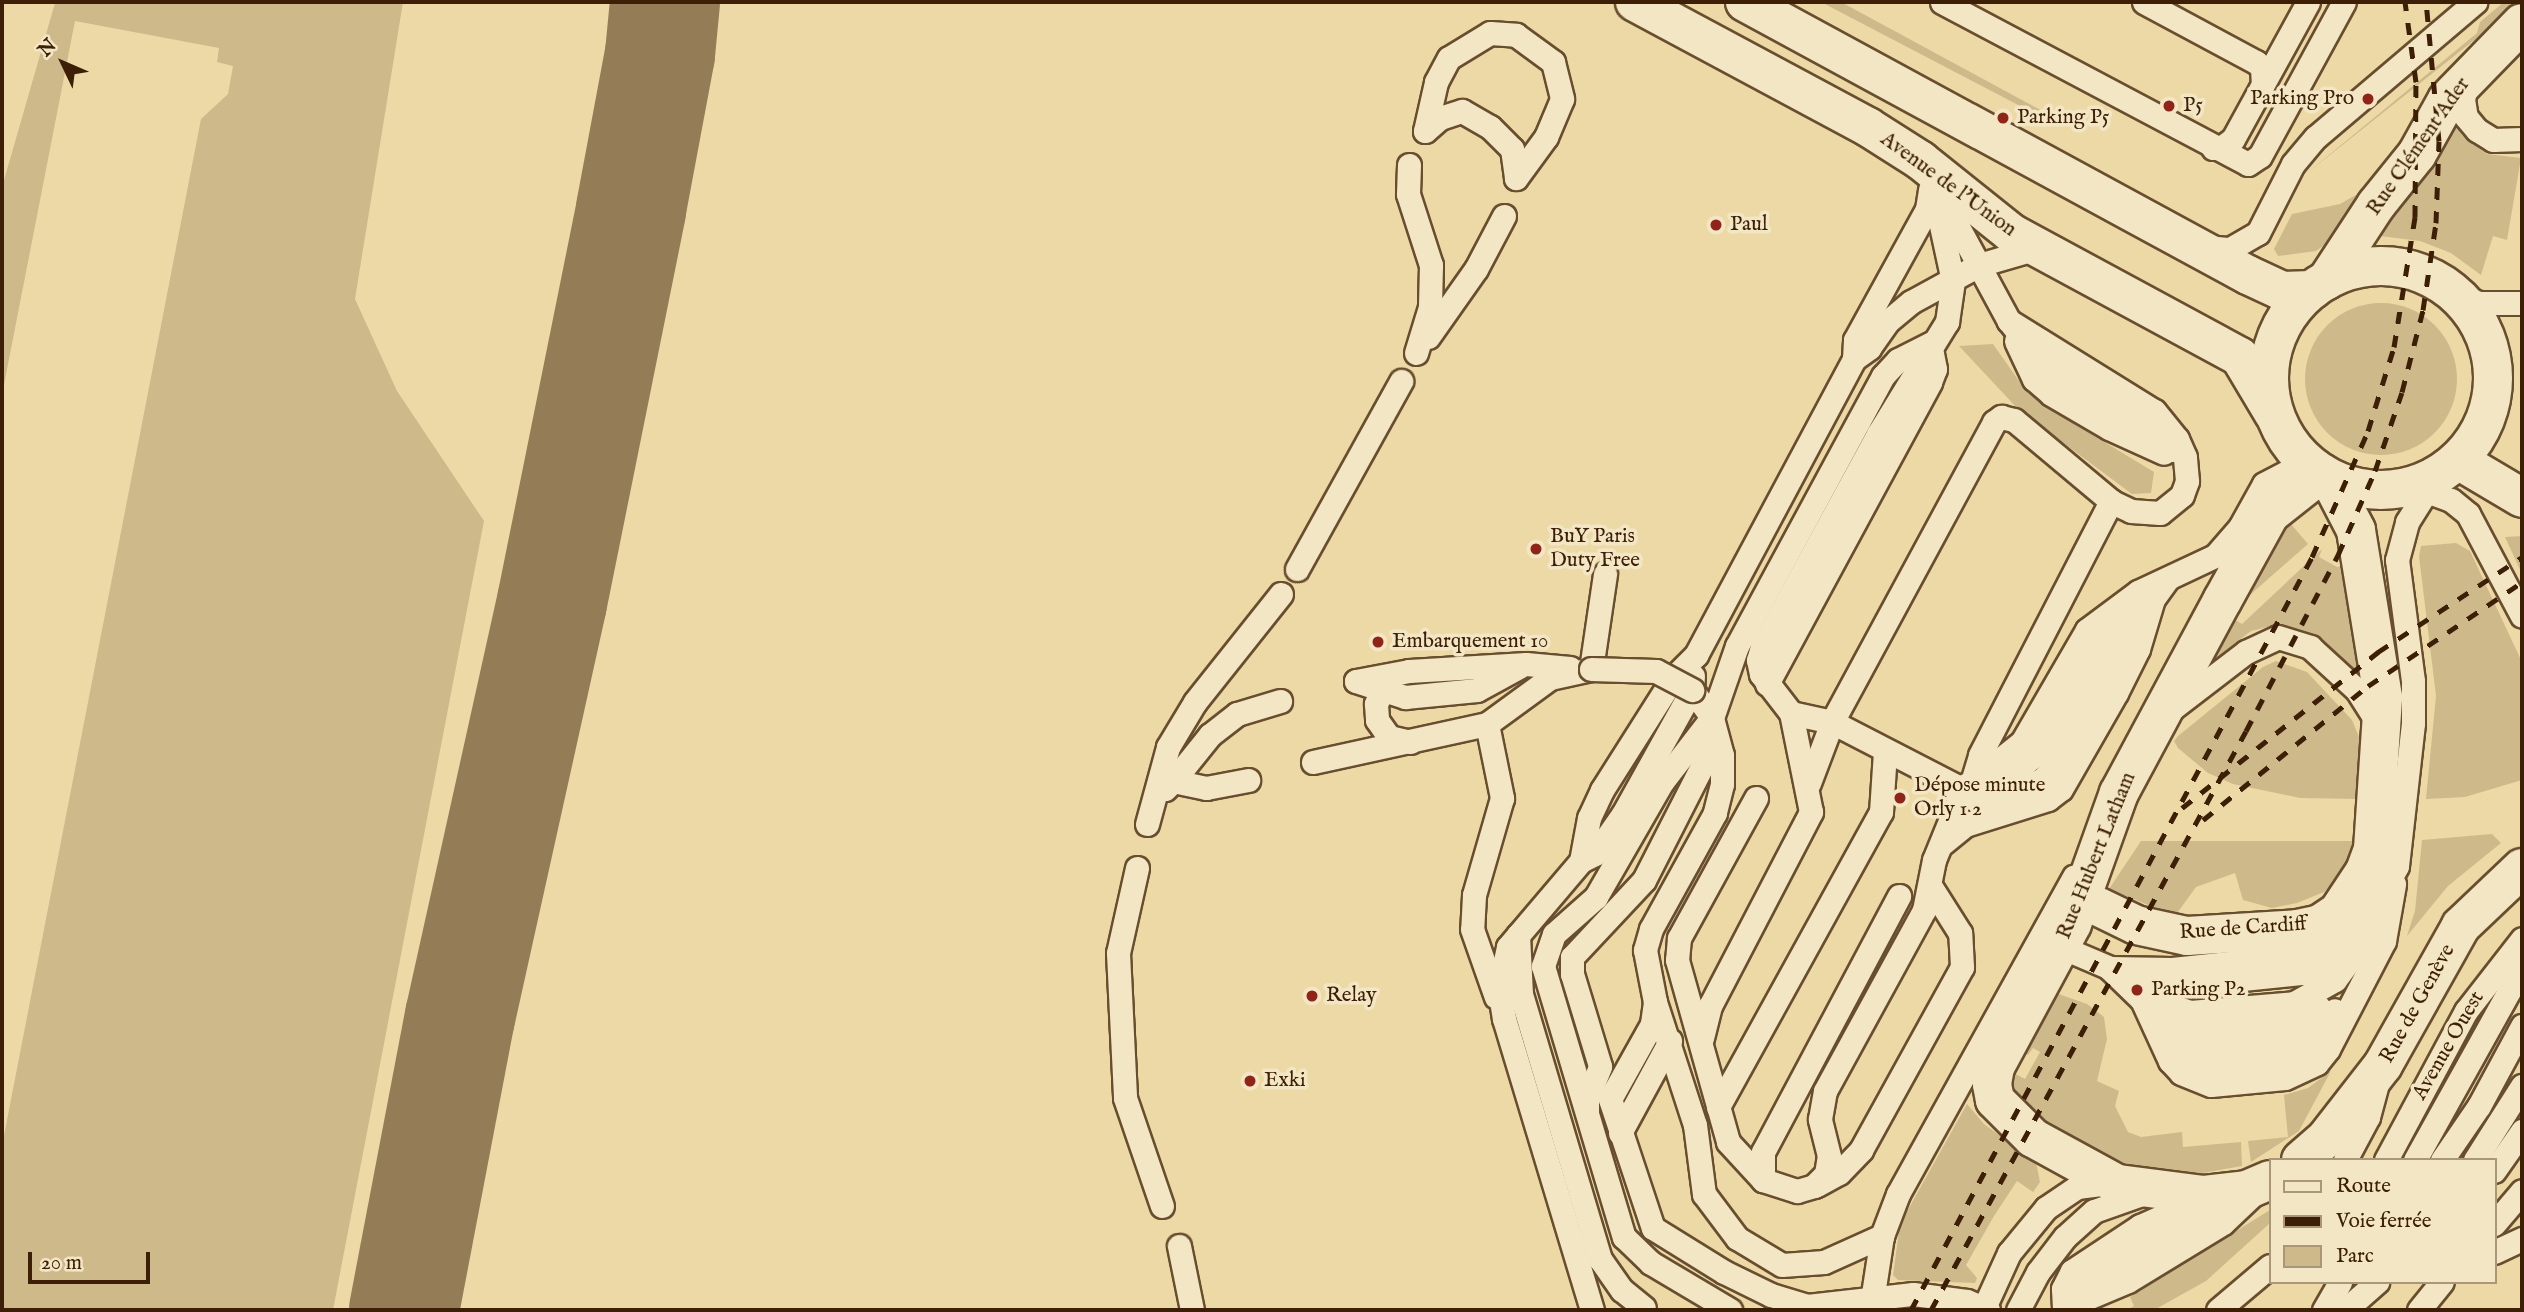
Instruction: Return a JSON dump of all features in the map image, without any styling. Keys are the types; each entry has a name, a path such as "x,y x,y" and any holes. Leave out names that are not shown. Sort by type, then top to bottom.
{"street":[{"name":"Avenue de l'Union","path":"1635,2 1926,169 1982,213 2037,248 2240,357 2287,440 2319,471"},
{"path":"1745,2 2282,291 2319,285 2376,266 2405,268 2455,293 2487,339 2493,364 2487,416 2434,478"},
{"name":"Rue Clément Ader","path":"2319,285 2376,205 2417,154 2447,100 2479,63 2522,23"},
{"name":"Avenue de l'Union","path":"2274,414 2269,383 2272,352 2283,323 2319,285"},
{"path":"2493,364 2522,406"},
{"path":"2319,471 2371,490 2434,478 2522,498"},
{"name":"Rue Hubert Latham","path":"2250,1186 2175,1201 2117,1184 2033,1138 1995,1100 1992,1084 1994,1067 2072,924 2119,793 2270,514 2319,471"},
{"name":"Rue de Cardiff","path":"2099,907 2136,925 2187,936 2320,924 2338,912 2355,891 2373,849 2382,746 2383,697 2356,530 2319,471"},
{"name":"Rue de Genève","path":"2383,1065 2461,926 2522,868"},
{"path":"2303,1158 2327,1137 2383,1065"}],"lane":[{"path":"1942,2 2213,148 2248,164 2260,156 2344,2"},
{"path":"2144,2 2256,62 2264,75 2263,84"},
{"path":"2213,148 2228,145 2233,139 2308,2"},
{"path":"2188,242 2230,249 2258,233 2293,164 2316,137 2474,2"},
{"path":"1490,33 1516,35 1553,62 1562,99 1546,137 1516,178 1512,149 1490,127 1462,111 1440,118 1425,131 1436,82 1449,58 1490,33"},
{"path":"2479,63 2465,85 2466,117 2493,140 2522,139"},
{"path":"1409,165 1408,194 1431,265 1430,307 1416,353 1476,269 1504,216"},
{"path":"1926,169 2009,321 2021,359 2034,379 2066,405 2160,450 2187,481"},
{"path":"1702,1041 1710,1006 1811,812 1809,788 1791,713 1767,684 1758,660 1762,647 1930,344 1947,323 1952,281 1926,169"},
{"path":"1854,359 1855,340 1927,209 1926,169"},
{"path":"1504,1019 1501,962 1518,935 1581,861 1595,854 1623,814 1696,655 1854,359 1899,310 1979,265 2037,248"},
{"path":"2455,293 2479,303 2522,303"},
{"path":"1809,788 1811,768 1832,722 1994,422 2001,417 2014,420 2111,501 2141,515 2160,513 2177,502 2187,481 2177,439 2154,411 2009,321"},
{"path":"1730,1310 1651,1263 1624,1237 1587,1112 1600,1066 1572,974 1572,957 1644,880 1704,762 1712,718 1737,646 1883,376 1898,360 1930,344"},
{"path":"1297,569 1401,380"},
{"path":"1791,713 1832,722 1960,788 1972,782 2022,742 2087,630 2138,592 2167,580 2220,551 2264,484 2319,471"},
{"path":"2129,984 2150,1015 2175,1067 2196,1083 2211,1085 2302,1072 2328,1049 2384,941 2413,723 2413,681 2397,560 2407,522 2434,478 2476,525 2522,616"},
{"path":"1814,1186 1826,1174 1829,1156 1820,1119 1825,1091 1924,911 1931,887 1934,860 1956,806 1972,782 1980,755 2111,501"},
{"path":"1591,669 1605,573"},
{"path":"1943,843 1985,790 2038,753 2105,634 2130,606 2167,580"},
{"path":"1943,843 1965,825 2048,799 2061,789 2116,693 2138,649 2153,598 2167,580"},
{"path":"1147,824 1168,747 1195,702 1281,594"},
{"name":"Rue de Cardiff","path":"2155,727 2246,652 2278,637 2309,647 2357,690 2373,712 2382,746"},
{"path":"1526,664 1477,690 1405,697 1356,681 1397,672 1526,664 1656,671 1682,684 1712,718 1722,755 1722,784 1715,813 1651,929 1645,950 1655,1002 1670,1041 1695,1125 1704,1194 1737,1238 1768,1261 1802,1266 1824,1262 1882,1236"},
{"path":"1313,762 1415,742 1487,724 1550,678 1591,669"},
{"path":"1397,672 1381,690 1376,704 1381,730 1401,742 1415,742"},
{"path":"1153,801 1210,735 1237,714 1280,701"},
{"path":"1487,724 1502,798 1474,895 1472,929 1504,1019 1592,1310"},
{"path":"1718,1107 1881,812 1885,751"},
{"path":"1173,781 1206,788 1248,780"},
{"path":"1872,1303 1882,1236 1898,1194 2119,793"},
{"path":"1756,798 1676,948 1728,1142 1763,1180 1797,1191 1814,1186 1839,1172 1861,1150 1962,967 1960,933 1931,887"},
{"path":"2109,968 2176,1024 2189,1029 2280,1023 2314,1011 2338,991 2372,941 2396,866"},
{"path":"1137,868 1118,953 1125,1098 1162,1206"},
{"path":"1763,1180 1763,1152 1899,896"},
{"path":"2075,953 2109,968 2161,1002 2190,1012 2294,1003 2335,980 2374,928 2386,896"},
{"path":"2109,968 2172,969 2315,954 2352,936 2386,896"},
{"path":"1518,935 1521,994 1600,1259 1622,1290 1644,1308"},
{"name":"Avenue Ouest","path":"2387,1158 2466,1011 2522,939"},
{"path":"2150,1015 2178,1042 2192,1048 2283,1041 2302,1035 2344,1001 2384,941"},
{"name":"Avenue Ouest","path":"2416,1158 2522,968"},
{"path":"1655,1002 1652,1024 1611,1099 1646,1216 1664,1239 1771,1296 1807,1306 1945,1297 1985,1309 2009,1253 2046,1208 2077,1187 2117,1184"},
{"path":"2443,1158 2479,1106 2522,1027"},
{"path":"1620,1133 1670,1041"},
{"name":"Rue de Genève","path":"2347,1158 2368,1117 2383,1065"},
{"path":"2476,1158 2522,1086"},
{"path":"2496,1168 2522,1131"},
{"path":"2064,1303 2127,1281 2213,1229 2239,1212 2250,1186"},
{"path":"2496,1222 2522,1191"},
{"path":"2018,1310 2045,1263 2094,1211 2142,1194 2175,1201"},
{"path":"2064,1303 2072,1271 2175,1201"},
{"path":"2496,1251 2522,1239"},
{"path":"1179,1246 1192,1310"},
{"path":"2218,1310 2268,1268"},
{"path":"2324,1310 2339,1284"},
{"path":"2345,1310 2375,1284"},
{"path":"2419,1310 2440,1284"}],"green space":[{"path":"403,2 355,299 397,391 484,521 333,1310 2,1310 2,1146 201,119 228,94 233,66 217,62 219,48 75,21 2,395 2,187 55,3"},
{"path":"1821,2 1841,2 2057,119 2045,119"},
{"path":"2504,2 2522,2 2306,174 2477,33 2480,22"},
{"path":"2451,118 2462,135 2487,154 2521,158 2507,240 2493,236 2481,275 2451,253 2420,241 2372,235"},
{"path":"2377,183 2330,241 2316,251 2278,256 2274,249 2292,214 2340,204"},
{"path":"2381,303 2410,309 2435,325 2451,350 2457,379 2451,408 2435,433 2410,449 2381,455 2352,449 2327,433 2311,408 2305,379 2311,350 2327,325 2352,309"},
{"path":"1993,344 2019,381 2048,408 2154,472 2151,493 2132,494 2018,409 1959,346"},
{"path":"2284,516 2308,544 2242,602"},
{"path":"2522,536 2522,574 2505,537"},
{"path":"2456,543 2470,551 2522,662 2522,780 2465,797 2426,799 2436,696 2419,556 2421,546"},
{"path":"2322,549 2319,557 2337,567 2350,564 2361,675 2312,634 2280,624 2251,631 2209,663 2227,615 2242,624"},
{"path":"2276,661 2307,672 2352,720 2359,737 2357,799 2300,798 2233,784 2208,773 2178,748 2174,741 2178,736 2263,667"},
{"path":"2492,834 2501,843 2448,886 2407,936 2415,911 2422,840"},
{"path":"2141,841 2353,841 2342,874 2324,892 2297,903 2272,908 2243,900 2235,873 2196,887 2175,916 2109,889"},
{"path":"2053,992 2087,1004 2104,1017 2107,1039 2097,1081 2119,1091 2115,1106 2128,1132 2141,1137 2182,1132 2183,1147 2241,1142 2242,1166 2197,1174 2163,1173 2133,1166 2105,1155 2029,1112 2011,1089 2010,1071 2025,1079 2040,1052 2033,1048 2028,1055 2021,1051"},
{"path":"2331,1071 2299,1131 2251,1162 2248,1141 2288,1137 2284,1095 2308,1088"},
{"path":"1967,1104 1984,1124 2036,1162 2040,1182 2033,1192 2017,1181 1994,1216 1966,1265 1977,1278 1975,1283 1898,1280 1893,1275 1900,1224"},
{"path":"2268,1211 2268,1225 2206,1281 2154,1310 2127,1310 2134,1306 2130,1297"}],"taxiway":[{"path":"404,1310 460,1017 552,602 631,209 660,54 665,2"}],"railway":[{"path":"1911,1310 2312,557 2368,431 2394,347 2415,217 2416,82 2405,2"},
{"path":"1931,1310 2246,731 2338,555 2375,471 2402,392 2423,310 2436,223 2439,141 2426,2"},
{"path":"2182,808 2378,652 2522,557"},
{"path":"2203,820 2368,686 2522,582"}],"place":[{"name":"Parking Pro","path":"2368,99"},
{"name":"P5","path":"2169,106"},
{"name":"Parking P5","path":"2003,118"},
{"name":"Paul","path":"1716,225"},
{"name":"BuY Paris Duty Free","path":"1536,549"},
{"name":"Embarquement 10","path":"1378,642"},
{"name":"Dépose minute Orly 1 2","path":"1900,798"},
{"name":"Parking P2","path":"2137,990"},
{"name":"Relay","path":"1312,996"},
{"name":"Exki","path":"1250,1081"}]}
